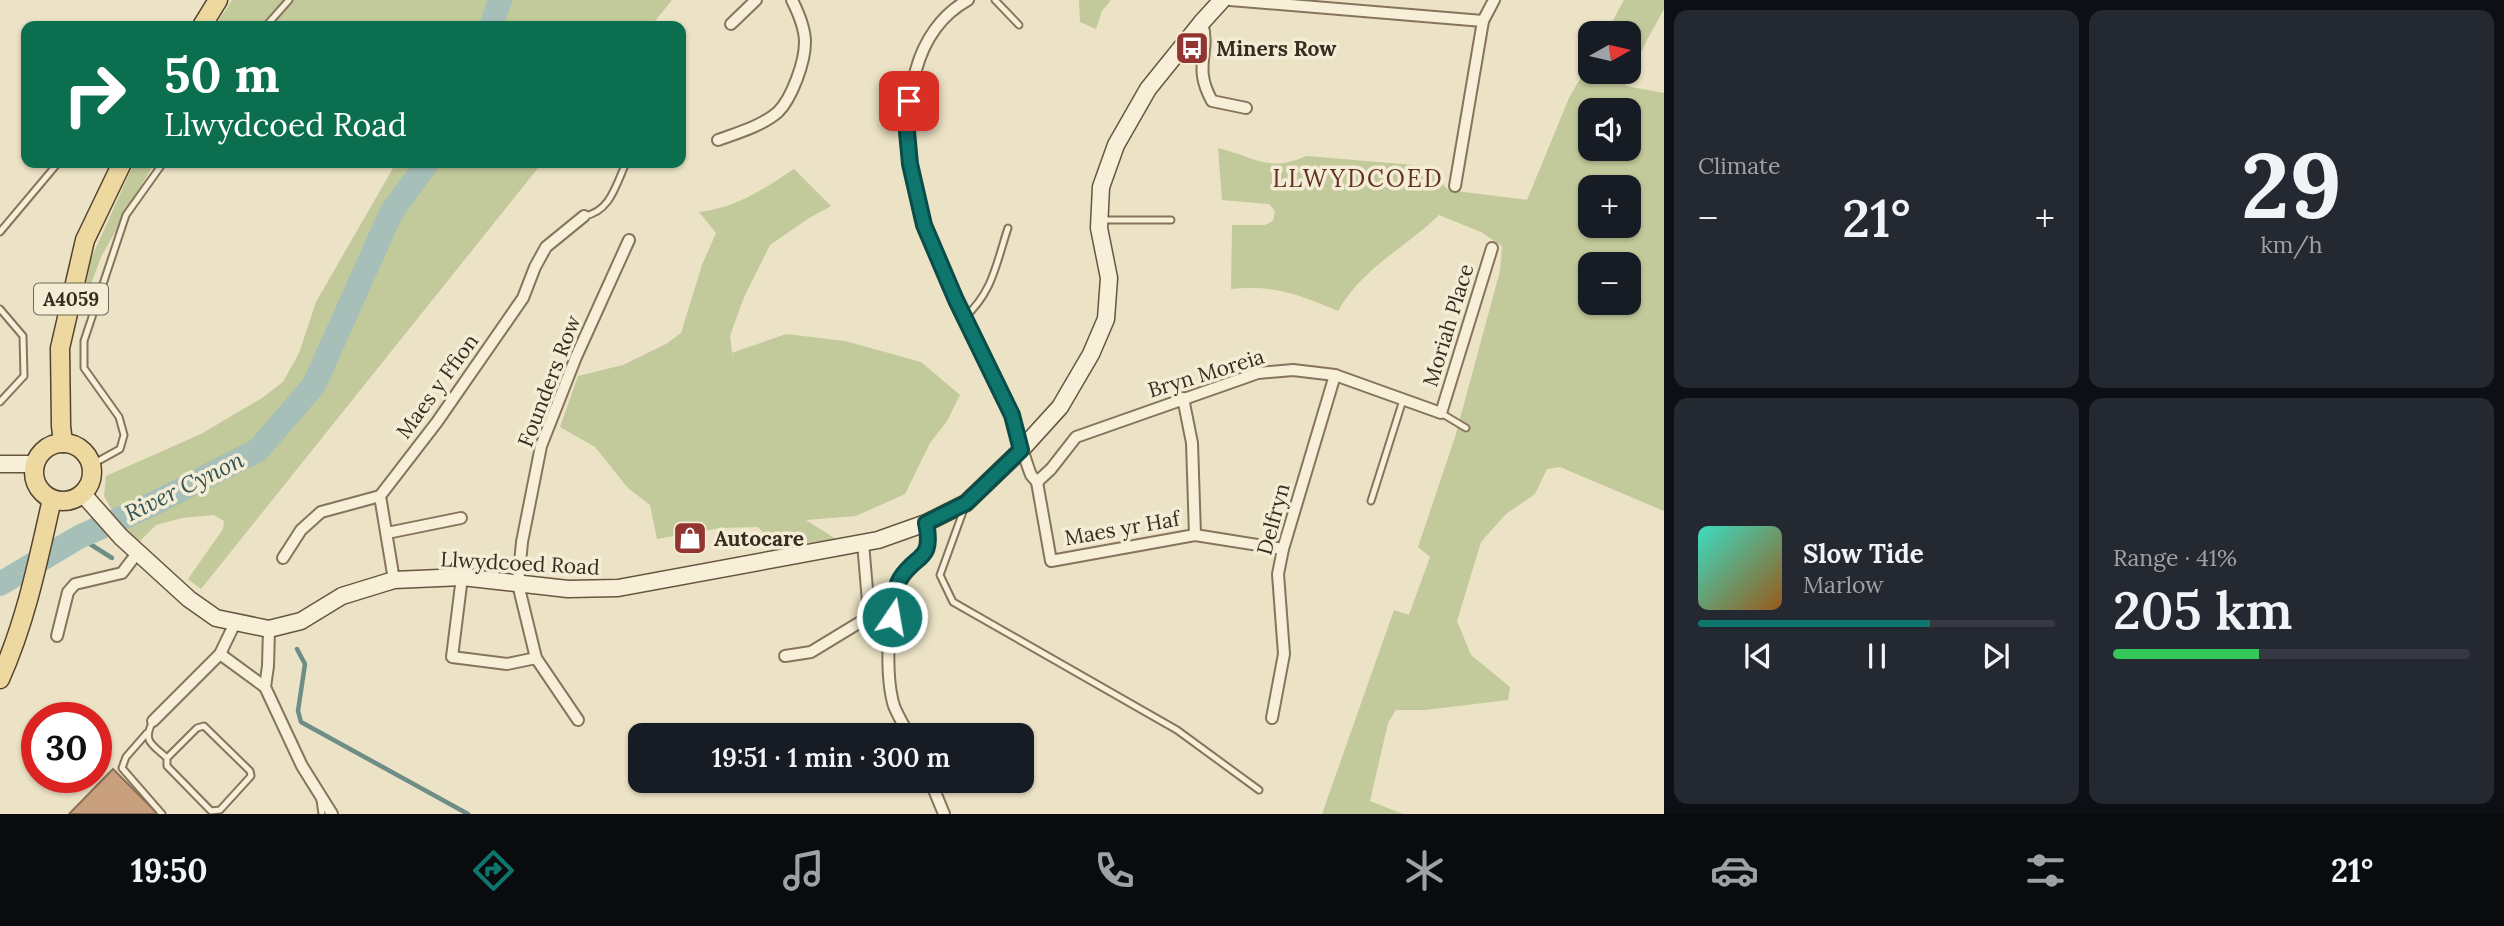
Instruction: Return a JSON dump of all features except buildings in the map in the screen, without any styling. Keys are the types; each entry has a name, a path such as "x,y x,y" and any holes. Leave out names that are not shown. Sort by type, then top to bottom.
{"main road":[{"path":"205,21 219,0"},
{"name":"Llwydcoed Road","path":"82,493 121,537 189,600 216,618 269,629 301,621 342,596 394,580 462,578 568,589 618,588 863,543 926,523 966,503 1021,450 1060,407 1091,354 1106,319 1110,278 1099,220 1101,187 1116,145 1148,89 1222,0"},
{"name":"A4059","path":"63,443 60,348 85,240 120,168"},
{"path":"63,443 81,449 91,465 91,480 82,493 68,500 52,499 35,481 35,464 46,449 63,443"},
{"path":"0,464 35,464"},
{"path":"0,679 15,645 31,595 52,499"}],"street":[{"path":"731,24 756,0"},
{"path":"718,140 746,130 777,113 790,98 805,42 801,21 792,0"},
{"path":"968,0 950,4 920,54 912,82 906,121 910,164 924,225 964,318 1012,415 1021,450 1031,475 1037,482"},
{"path":"1230,0 1483,21"},
{"path":"1455,186 1483,21 1494,0"},
{"path":"1202,22 1205,34 1200,70 1203,85 1212,101 1246,108"},
{"name":"Maes y Ffion","path":"380,496 437,422 523,298 546,247 584,216"},
{"name":"Founders Row","path":"536,658 518,584 522,542 541,446 576,357 629,240"},
{"name":"Moriah Place","path":"1441,413 1492,248"},
{"name":"Bryn Moreia","path":"1037,482 1076,437 1258,373 1293,370 1335,375 1441,413"},
{"name":"Delfryn","path":"1272,718 1284,654 1278,574 1335,375"},
{"path":"1183,398 1192,443 1195,535"},
{"name":"Maes yr Haf","path":"1037,482 1051,561 1195,535 1283,549"},
{"path":"283,558 300,530 321,512 380,496 394,580"},
{"path":"387,533 461,518"},
{"path":"903,723 894,705 888,657 894,597 901,578 923,556 930,542 926,523"},
{"path":"785,656 811,652 862,621 869,613 863,543"},
{"path":"57,636 68,592 75,584 122,573 138,552"},
{"path":"462,578 452,657 507,664 536,658 578,720"},
{"path":"153,721 220,654 235,623"},
{"path":"265,687 269,629"},
{"path":"220,654 265,687 302,766 332,814"},
{"path":"935,793 944,814"}],"lane":[{"path":"270,21 289,0"},
{"path":"995,0 1019,25"},
{"path":"0,232 54,168"},
{"path":"91,465 120,449 124,435 119,417 84,368 85,341 126,215 159,168"},
{"path":"584,216 595,215 608,203 624,168"},
{"path":"1099,220 1171,220"},
{"path":"964,318 980,304 989,287 1008,228"},
{"path":"0,309 23,336 24,376 0,401"},
{"path":"1371,500 1403,400"},
{"path":"1441,413 1466,428"},
{"path":"966,503 940,575 953,601 1177,730 1259,790"},
{"path":"114,771 147,733 153,721"},
{"path":"147,733 151,743 167,758 167,766 211,811 220,810 251,776 250,771 204,726 197,728 167,758"},
{"path":"123,762 123,771 162,814"},
{"path":"319,793 322,814"}],"green space":[{"path":"232,0 672,0 655,21 218,21"},
{"path":"1079,0 1111,0 1102,11 1096,29 1080,22"},
{"path":"1624,0 1664,0 1664,9 1642,51 1642,21 1613,21"},
{"path":"1578,82 1626,84 1625,86 1664,93 1664,511 1560,467 1547,469 1535,494 1506,514 1481,542 1457,621 1471,655 1510,687 1508,700 1425,710 1396,710 1388,723 1370,801 1403,814 1322,814 1394,610 1409,615 1430,557 1418,547 1455,437 1500,271 1502,246 1481,232 1439,215 1359,282 1338,311 1286,292 1261,288 1231,289 1232,225 1265,225 1273,221 1275,211 1269,204 1222,200 1218,148 1271,163 1293,161 1306,156 1426,166 1448,190 1527,200"},
{"path":"132,168 151,168 101,257 81,311 91,259"},
{"path":"393,168 538,168 201,589 188,579 223,529 224,521 214,515 182,518 156,525 138,543 115,515 104,496 106,476 201,434 262,398 283,382 299,353 316,302"},
{"path":"794,169 831,206 770,245 744,297 730,336 732,353 786,334 845,341 921,362 960,395 947,421 930,443 905,494 856,516 806,520 836,539 778,547 758,527 721,528 657,539 650,505 628,488 595,447 560,427 578,376 623,365 666,344 681,333 702,265 716,233 699,212 737,202"}],"waterway":[{"name":"River Cynon","path":"493,21 500,0"},
{"name":"River Cynon","path":"0,584 79,537 153,504 258,450 314,385 391,213 423,168"},
{"path":"79,537 112,558"},
{"path":"297,649 305,664 298,711 301,722 468,814"}],"place":[{"name":"Miners Row","path":"1192,48"},
{"name":"Autocare","path":"690,538"}],"district":[{"name":"LLWYDCOED","path":"1358,178"}],"route":[{"path":"892,617 894,597 901,578 923,556 930,542 926,523 966,503 1021,450 1012,415 956,300 924,225 910,164 906,121 909,101"}]}
